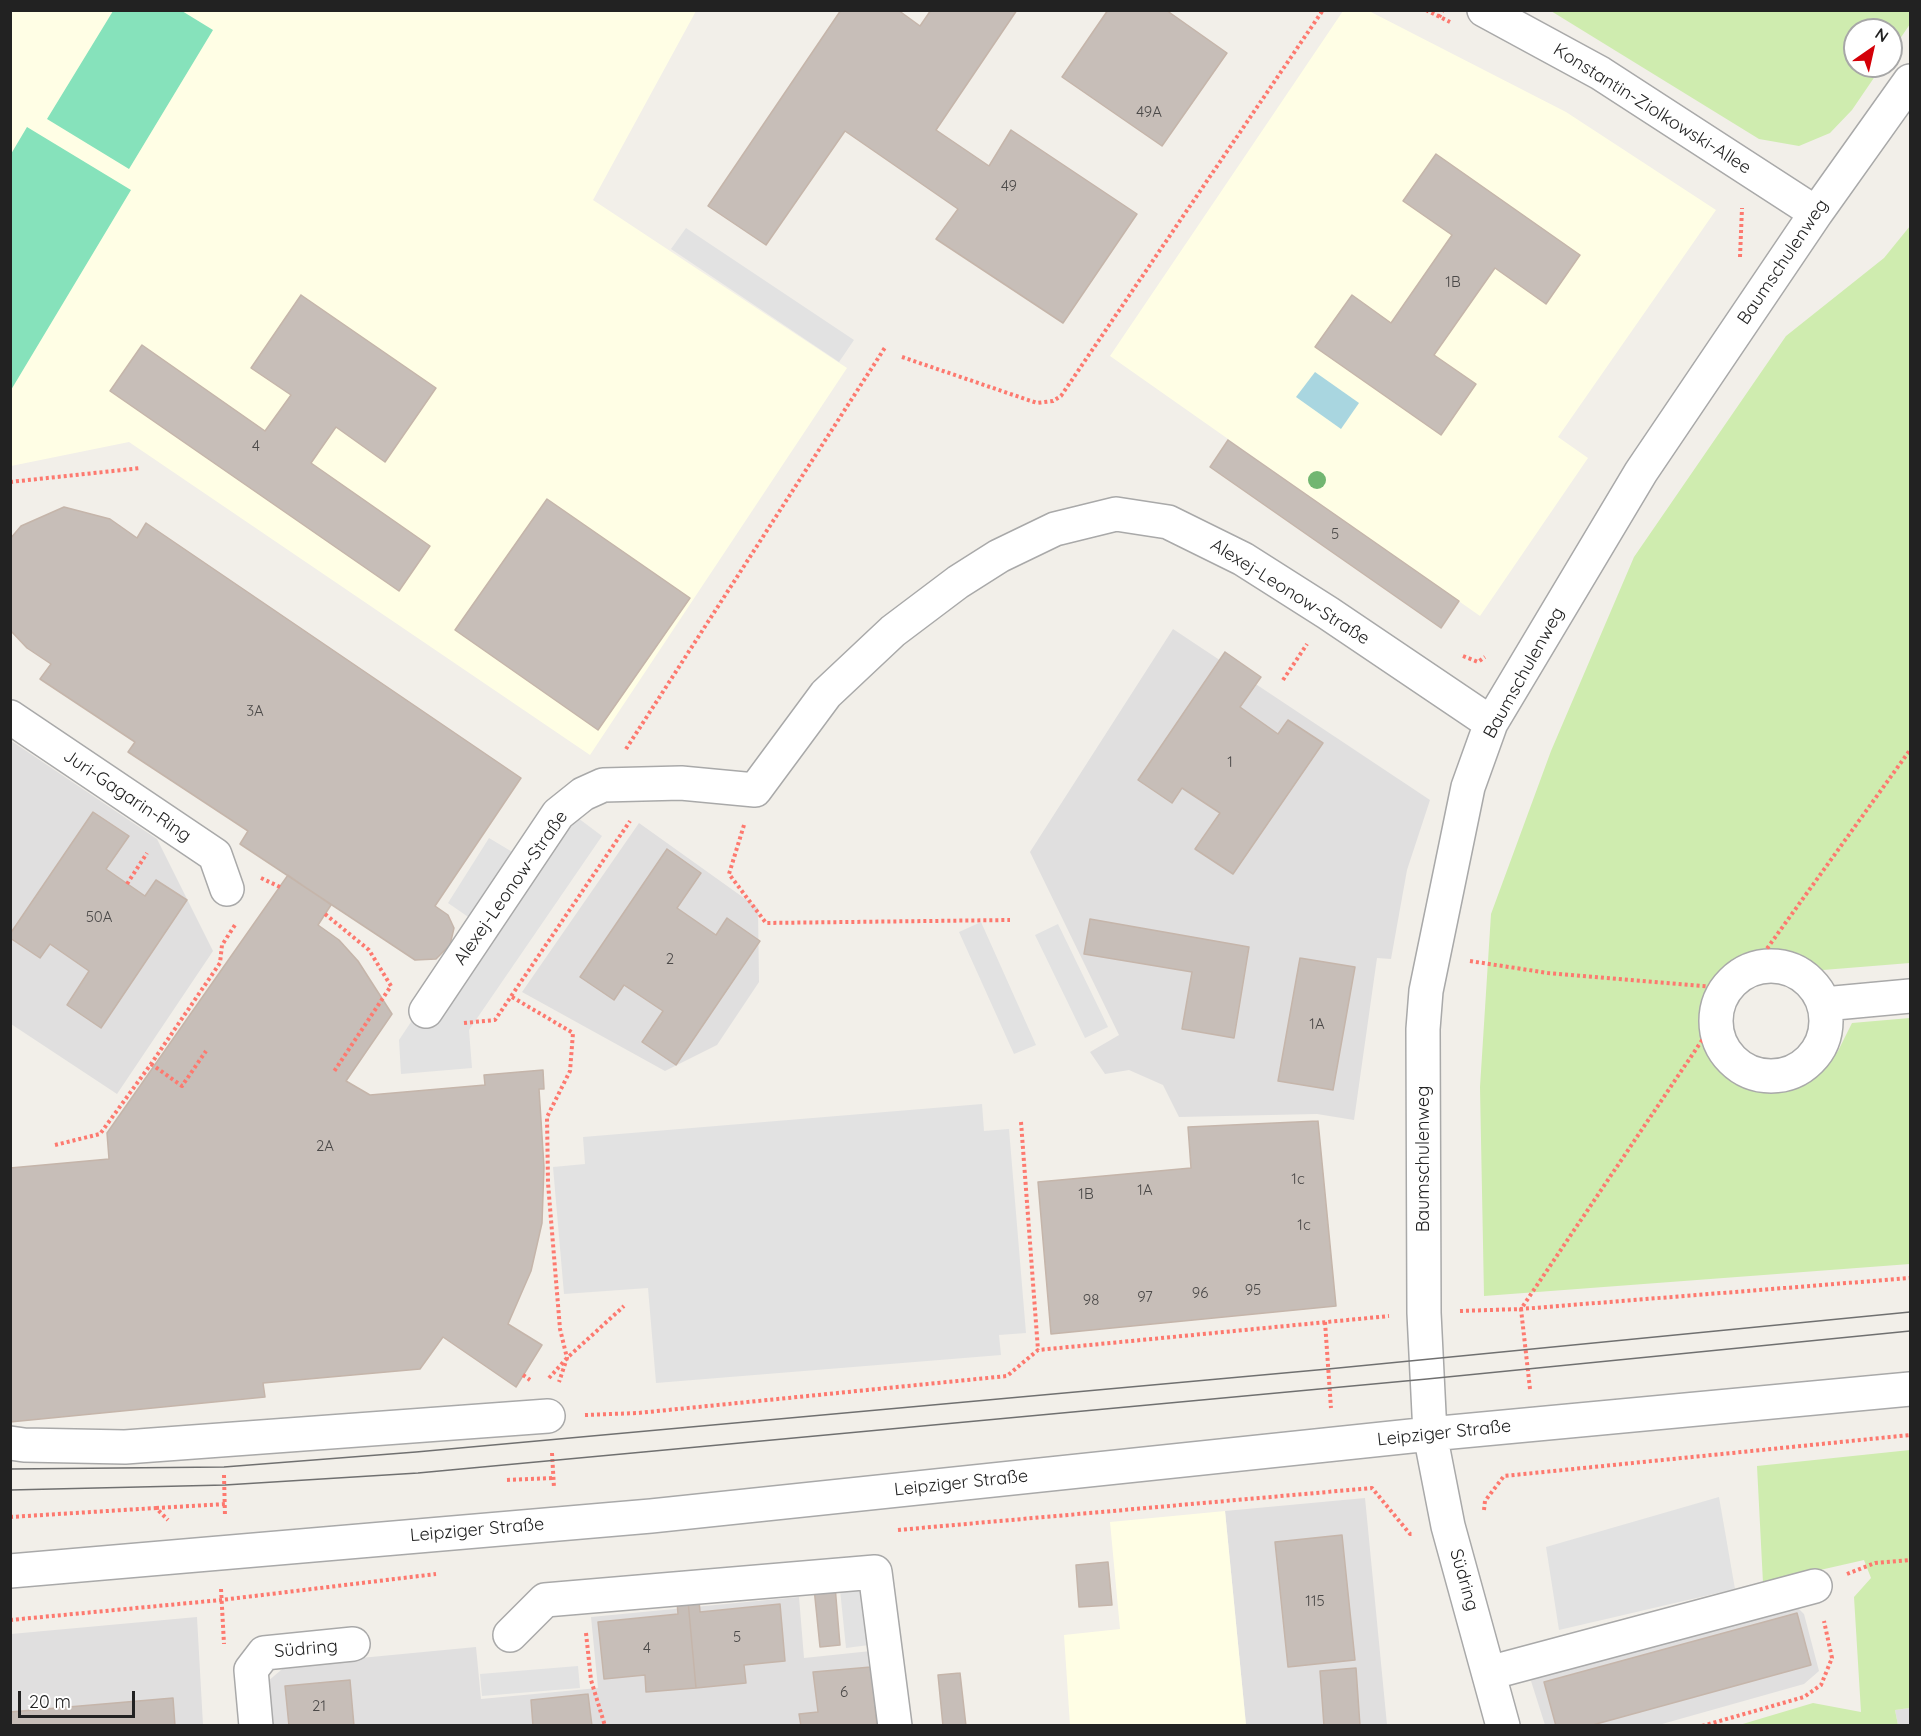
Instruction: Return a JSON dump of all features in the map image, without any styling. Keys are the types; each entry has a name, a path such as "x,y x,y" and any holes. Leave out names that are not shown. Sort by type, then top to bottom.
{"street":[{"name":"Konstantin-Ziolkowski-Allee","path":"1471,19 1600,73 1816,213"},
{"name":"Baumschulenweg","path":"1430,1434 1424,1313 1423,1029 1426,991 1468,787 1491,723 1641,472 1816,213 1911,81"},
{"name":"Alexej-Leonow-Straße","path":"429,1007 558,814 583,794 603,785 681,783 755,790 826,694 893,631 958,582 999,556 1055,529 1116,514 1168,522 1243,559 1328,613 1491,723"},
{"name":"Juri-Gagarin-Ring","path":"10,717 215,855 242,898"},
{"path":"1771,966 1788,968 1803,976 1816,989 1824,1005 1826,1024 1822,1042 1812,1058 1797,1070 1779,1076 1760,1076 1742,1068 1727,1056 1718,1039 1715,1020 1718,1004 1726,988 1738,976 1753,968 1771,966"},
{"path":"1824,1005 1911,996"},
{"name":"Leipziger Straße","path":"10,1571 651,1516 1430,1434 1911,1389"},
{"path":"10,1443 24,1446 125,1447 548,1416"},
{"name":"Südring","path":"1430,1434 1448,1526 1503,1725"},
{"path":"510,1635 545,1600 875,1572 895,1725"},
{"path":"1489,1673 1815,1586"},
{"name":"Südring","path":"256,1725 251,1670 264,1653 352,1644"}],"path":[{"path":"902,357 1037,403 1053,401 1061,396 1323,10"},
{"path":"1426,10 1439,17 1471,19"},
{"path":"1439,17 1443,10"},
{"path":"1740,260 1742,201"},
{"path":"603,785 886,346"},
{"path":"10,482 141,468"},
{"path":"1283,680 1328,613"},
{"path":"1458,655 1478,662 1487,656"},
{"path":"1753,968 1911,750"},
{"path":"755,790 729,874 766,923 1010,920"},
{"path":"325,914 369,950 391,986 464,1023 495,1020 632,818"},
{"path":"55,1145 100,1134 220,963 222,945 242,898 264,879"},
{"path":"1433,955 1548,973 1726,988"},
{"path":"333,1073 391,986"},
{"path":"512,997 573,1033 570,1071 547,1117 549,1195 560,1329 567,1358 548,1416 638,1413 1007,1376 1038,1350 1424,1313 1521,1308 1911,1278"},
{"path":"1521,1308 1715,1020"},
{"path":"151,1064 182,1086 206,1051"},
{"path":"1021,1122 1038,1350"},
{"path":"547,1380 567,1358 624,1306"},
{"path":"523,1376 532,1382"},
{"path":"1484,1513 1485,1501 1504,1476 1911,1434"},
{"path":"507,1480 554,1478"},
{"path":"10,1517 226,1504"},
{"path":"156,1509 173,1525"},
{"path":"1702,1725 1804,1697 1821,1685 1832,1658 1815,1586 1875,1563 1911,1560"},
{"path":"582,1597 591,1680 605,1725"}],"shaded area":[{"path":"11,11 696,11 593,200 847,368 590,755 129,442 11,466"},
{"path":"1343,11 1369,11 1566,112 1716,210 1558,437 1588,458 1480,616 1110,356"},
{"path":"686,228 854,340 839,362 671,249"},
{"path":"1173,629 1430,800 1407,870 1391,959 1377,958 1354,1120 1317,1114 1179,1117 1163,1085 1129,1070 1105,1074 1090,1052 1119,1035 1030,852"},
{"path":"10,740 157,839 213,951 117,1094 11,1024"},
{"path":"570,812 602,836 469,1030 472,1068 401,1074 399,1040 477,923 448,903 489,838 534,865"},
{"path":"639,823 758,908 759,982 717,1045 665,1071 522,992"},
{"path":"981,922 1036,1045 1014,1054 959,932"},
{"path":"1058,924 1108,1027 1085,1038 1035,935"},
{"path":"982,1104 984,1131 1009,1129 1026,1333 999,1335 1001,1355 656,1383 648,1288 564,1294 553,1167 585,1164 583,1137"},
{"path":"1719,1497 1735,1589 1559,1630 1546,1547"},
{"path":"1365,1498 1387,1725 1246,1725 1225,1511"},
{"path":"1225,1511 1246,1725 1070,1725 1064,1635 1120,1629 1110,1522"},
{"path":"861,1578 869,1645 846,1648 839,1580"},
{"path":"799,1597 804,1658 871,1651 878,1725 264,1725 261,1687 287,1665 476,1647 481,1699 598,1688 591,1617"},
{"path":"1793,1603 1804,1614 1819,1671 1804,1684 1655,1726 1545,1725 1531,1681 1540,1669"},
{"path":"197,1617 203,1725 11,1726 11,1634"},
{"path":"578,1666 580,1688 482,1696 480,1674"},
{"path":"1910,1708 1910,1725 1898,1725 1895,1710"}],"green space":[{"path":"1910,10 1910,24 1903,34 1903,18 1843,18 1843,78 1874,78 1852,110 1830,133 1799,146 1759,139 1551,11"},
{"path":"113,11 182,11 213,30 129,169 47,119"},
{"path":"27,127 131,190 11,390 11,154"},
{"path":"1910,226 1910,963 1823,970 1779,956 1737,960 1707,1001 1701,1032 1731,1074 1769,1089 1812,1078 1838,1051 1852,1023 1910,1018 1910,1264 1484,1296 1480,1087 1491,914 1551,751 1634,557 1786,336 1884,258"},
{"path":"1910,1450 1910,1708 1895,1710 1898,1725 1736,1726 1813,1703 1861,1712 1854,1597 1871,1578 1864,1560 1763,1583 1757,1466"}],"water":[{"path":"1315,372 1359,403 1341,429 1296,397"}],"building":[{"path":"841,10 898,10 920,26 931,10 1017,10 936,130 989,166 1011,130 1137,214 1063,323 936,239 958,209 845,131 766,245 708,206"},
{"path":"1108,10 1166,10 1227,53 1162,146 1062,77"},
{"path":"1436,154 1580,255 1546,304 1495,268 1434,355 1476,384 1441,435 1315,347 1352,295 1391,323 1452,235 1403,201"},
{"path":"301,295 436,388 385,462 336,427 311,463 430,546 399,591 110,391 142,345 265,431 291,395 251,368"},
{"path":"1228,440 1459,601 1441,628 1210,467"},
{"path":"547,499 690,598 598,730 455,630"},
{"path":"64,507 110,519 137,538 146,523 521,778 435,906 448,915 454,928 450,945 436,959 415,960 240,844 248,831 128,752 135,742 40,679 51,664 27,648 10,630 10,539 21,526"},
{"path":"1225,652 1261,677 1240,707 1278,734 1288,720 1323,743 1233,874 1195,849 1220,813 1182,788 1172,803 1138,780"},
{"path":"93,812 129,836 106,869 145,896 156,880 187,900 101,1028 67,1005 89,971 50,944 40,958 10,938 10,934"},
{"path":"667,849 701,873 677,908 716,935 727,918 760,941 676,1065 642,1042 663,1011 624,985 614,1000 580,977"},
{"path":"288,875 331,905 318,925 339,940 358,961 392,1014 346,1081 370,1095 485,1085 484,1075 543,1070 544,1089 539,1089 544,1167 542,1223 531,1271 508,1324 542,1345 516,1387 443,1337 420,1369 263,1383 265,1397 10,1422 10,1168 109,1159 107,1133"},
{"path":"1090,919 1249,947 1234,1038 1182,1029 1192,972 1084,954"},
{"path":"1300,958 1355,967 1333,1090 1278,1081"},
{"path":"1318,1121 1336,1306 1051,1334 1038,1182 1191,1168 1188,1127"},
{"path":"1342,1535 1355,1660 1288,1667 1275,1542"},
{"path":"1108,1562 1112,1605 1079,1607 1076,1565"},
{"path":"835,1586 840,1645 820,1647 814,1588"},
{"path":"699,1600 700,1612 780,1604 785,1661 744,1665 746,1683 696,1688 688,1601"},
{"path":"688,1601 696,1688 646,1692 645,1675 604,1679 598,1622 678,1614 677,1602"},
{"path":"1797,1613 1811,1665 1589,1726 1556,1726 1544,1682"},
{"path":"871,1667 877,1726 801,1726 799,1714 818,1712 813,1672"},
{"path":"1356,1668 1360,1726 1324,1726 1320,1671"},
{"path":"960,1673 966,1726 943,1726 938,1675"},
{"path":"350,1680 354,1726 289,1726 285,1686"},
{"path":"588,1694 592,1726 533,1726 531,1700"},
{"path":"173,1698 175,1726 10,1726 10,1712"}],"tram line":[{"path":"10,1469 224,1467 416,1452 1328,1369 1910,1312"},
{"path":"10,1490 225,1485 418,1473 1427,1379 1910,1331"}]}
